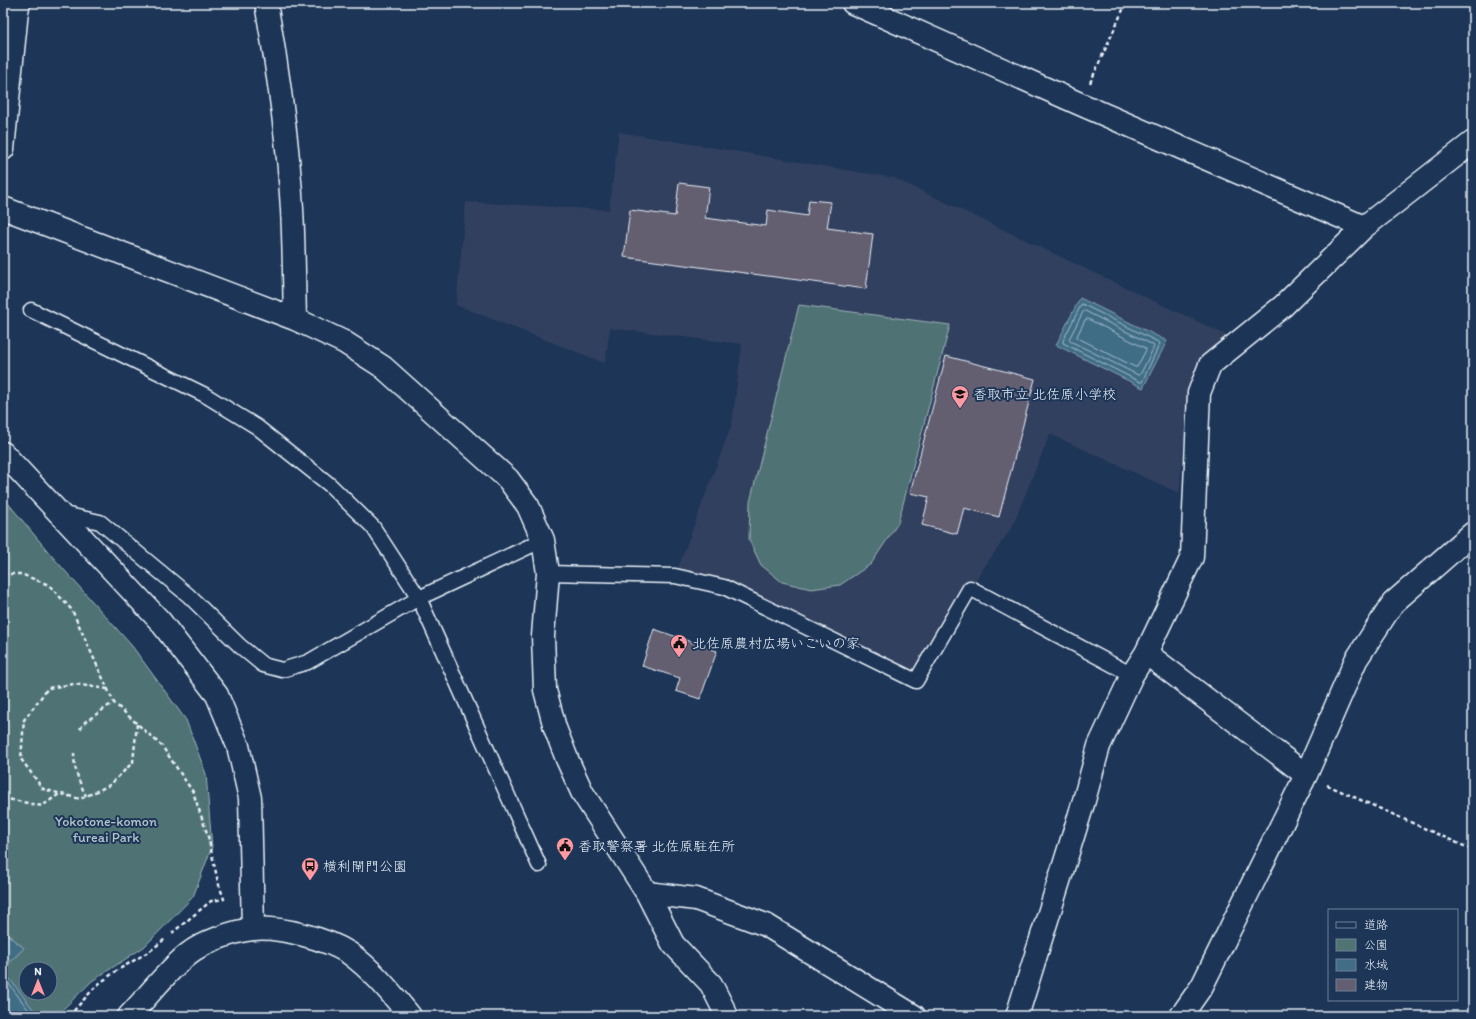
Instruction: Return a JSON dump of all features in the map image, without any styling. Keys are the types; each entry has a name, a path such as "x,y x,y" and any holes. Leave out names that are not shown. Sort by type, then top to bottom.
{"street":[{"path":"3,149 19,3"},
{"path":"266,3 275,58 288,162 292,210 294,319"},
{"path":"853,3 1080,104 1364,227"},
{"path":"1017,1016 1100,746 1132,675 1146,653 1192,557 1199,393 1210,365 1283,306 1364,227 1473,142"},
{"path":"3,208 294,319 344,342 383,367 508,479 528,506 543,540 548,573 544,636 545,690 555,728 566,758 582,792 647,894 673,944 711,984 727,1016"},
{"path":"3,453 160,621 217,695 238,746 250,798 253,929"},
{"path":"1181,1016 1202,986 1306,776 1356,660 1393,603 1473,533"},
{"path":"1146,653 1306,776"},
{"path":"647,894 696,899 766,925 914,1016"},
{"path":"129,1016 188,954 228,934 253,929 281,930 296,933 327,943 348,953 377,976 410,1016"}],"lane":[{"path":"31,310 205,395 257,427 330,485 373,527 419,598 538,865"},
{"path":"58,513 100,522 188,595 240,646 263,665 282,670 308,662 419,598 543,540"},
{"path":"548,573 675,576 724,587 916,681 970,588 1132,675"}],"path":[{"path":"1080,104 1126,3"},
{"path":"3,574 22,574 49,585 72,610 114,703 162,746 192,792 208,836 218,882 224,899 211,901 150,951 116,970 96,986 68,1016"},
{"path":"108,689 74,684 48,688 24,720 21,759 43,789 80,799 110,786 133,762 137,723"},
{"path":"80,729 85,722 114,702"},
{"path":"74,753 77,780 86,796"},
{"path":"1306,776 1473,850"},
{"path":"3,798 42,806 59,794"}],"shaded area":[{"name":"香取市立 北佐原小学校","path":"619,132 894,178 1228,336 1205,358 1189,393 1179,493 1050,434 1012,527 970,588 916,681 724,587 675,576 732,424 742,344 610,328 605,363 456,305 466,202 609,210"}],"green space":[{"path":"799,305 950,325 898,523 871,564 840,585 811,589 782,582 761,565 749,540 750,502"},
{"name":"Yokotone-komon fureai Park","path":"3,497 51,555 132,646 186,720 206,774 212,847 193,897 144,947 92,981 56,1016 38,1016 27,1001 58,1001 58,961 18,961 18,990 3,970 24,948 3,930"}],"water":[{"path":"1080,298 1167,341 1143,388 1056,345"},
{"path":"3,932 24,948 3,968"},
{"path":"3,970 18,990 18,1001 27,1001 38,1016 3,1016"}],"building":[{"path":"679,183 709,187 705,218 766,226 768,210 807,216 809,200 831,202 827,228 873,234 866,289 624,257 630,210 675,216"},
{"path":"946,356 1035,379 999,517 964,508 957,534 922,525 929,497 910,493"},
{"name":"北佐原農村広場いこいの家","path":"654,629 717,651 700,699 676,691 680,678 642,666"}],"place":[{"name":"香取市立 北佐原小学校","path":"960,409"},
{"name":"北佐原農村広場いこいの家","path":"679,658"},
{"name":"香取警察署 北佐原駐在所","path":"565,861"},
{"name":"横利閘門公園","path":"310,881"}]}
